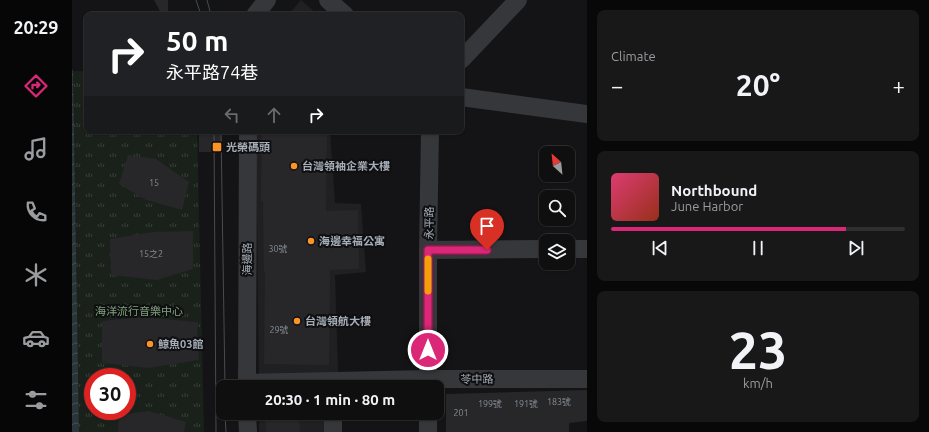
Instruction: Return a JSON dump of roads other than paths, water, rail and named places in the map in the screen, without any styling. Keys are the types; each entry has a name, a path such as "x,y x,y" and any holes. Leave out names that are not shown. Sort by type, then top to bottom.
{"street":[{"path":"257,12 266,0"},
{"path":"328,0 342,12"},
{"path":"464,57 518,0"},
{"path":"464,97 587,114"},
{"name":"海邊路","path":"247,380 248,134"},
{"name":"永平路","path":"428,380 430,134"},
{"path":"575,249 587,249"},
{"path":"428,250 539,250"},
{"name":"苓中路","path":"444,383 587,379"},
{"path":"247,420 248,432"},
{"path":"333,420 333,432"},
{"path":"428,420 428,432"}],"water":[{"path":"72,69 73,71 79,432 72,432"}],"tram line":[{"path":"196,0 200,12"},
{"path":"207,0 210,12"},
{"path":"214,134 216,432"},
{"path":"221,134 225,380"},
{"path":"225,420 226,432"}],"place":[{"name":"光榮碼頭","path":"217,147"},
{"name":"台灣領袖企業大樓","path":"294,166"},
{"name":"海邊幸福公寓","path":"311,241"},
{"name":"台灣領航大樓","path":"297,321"},
{"name":"鯨魚03館","path":"150,344"}],"park label":[{"name":"海洋流行音樂中心","path":"139,311"}]}
